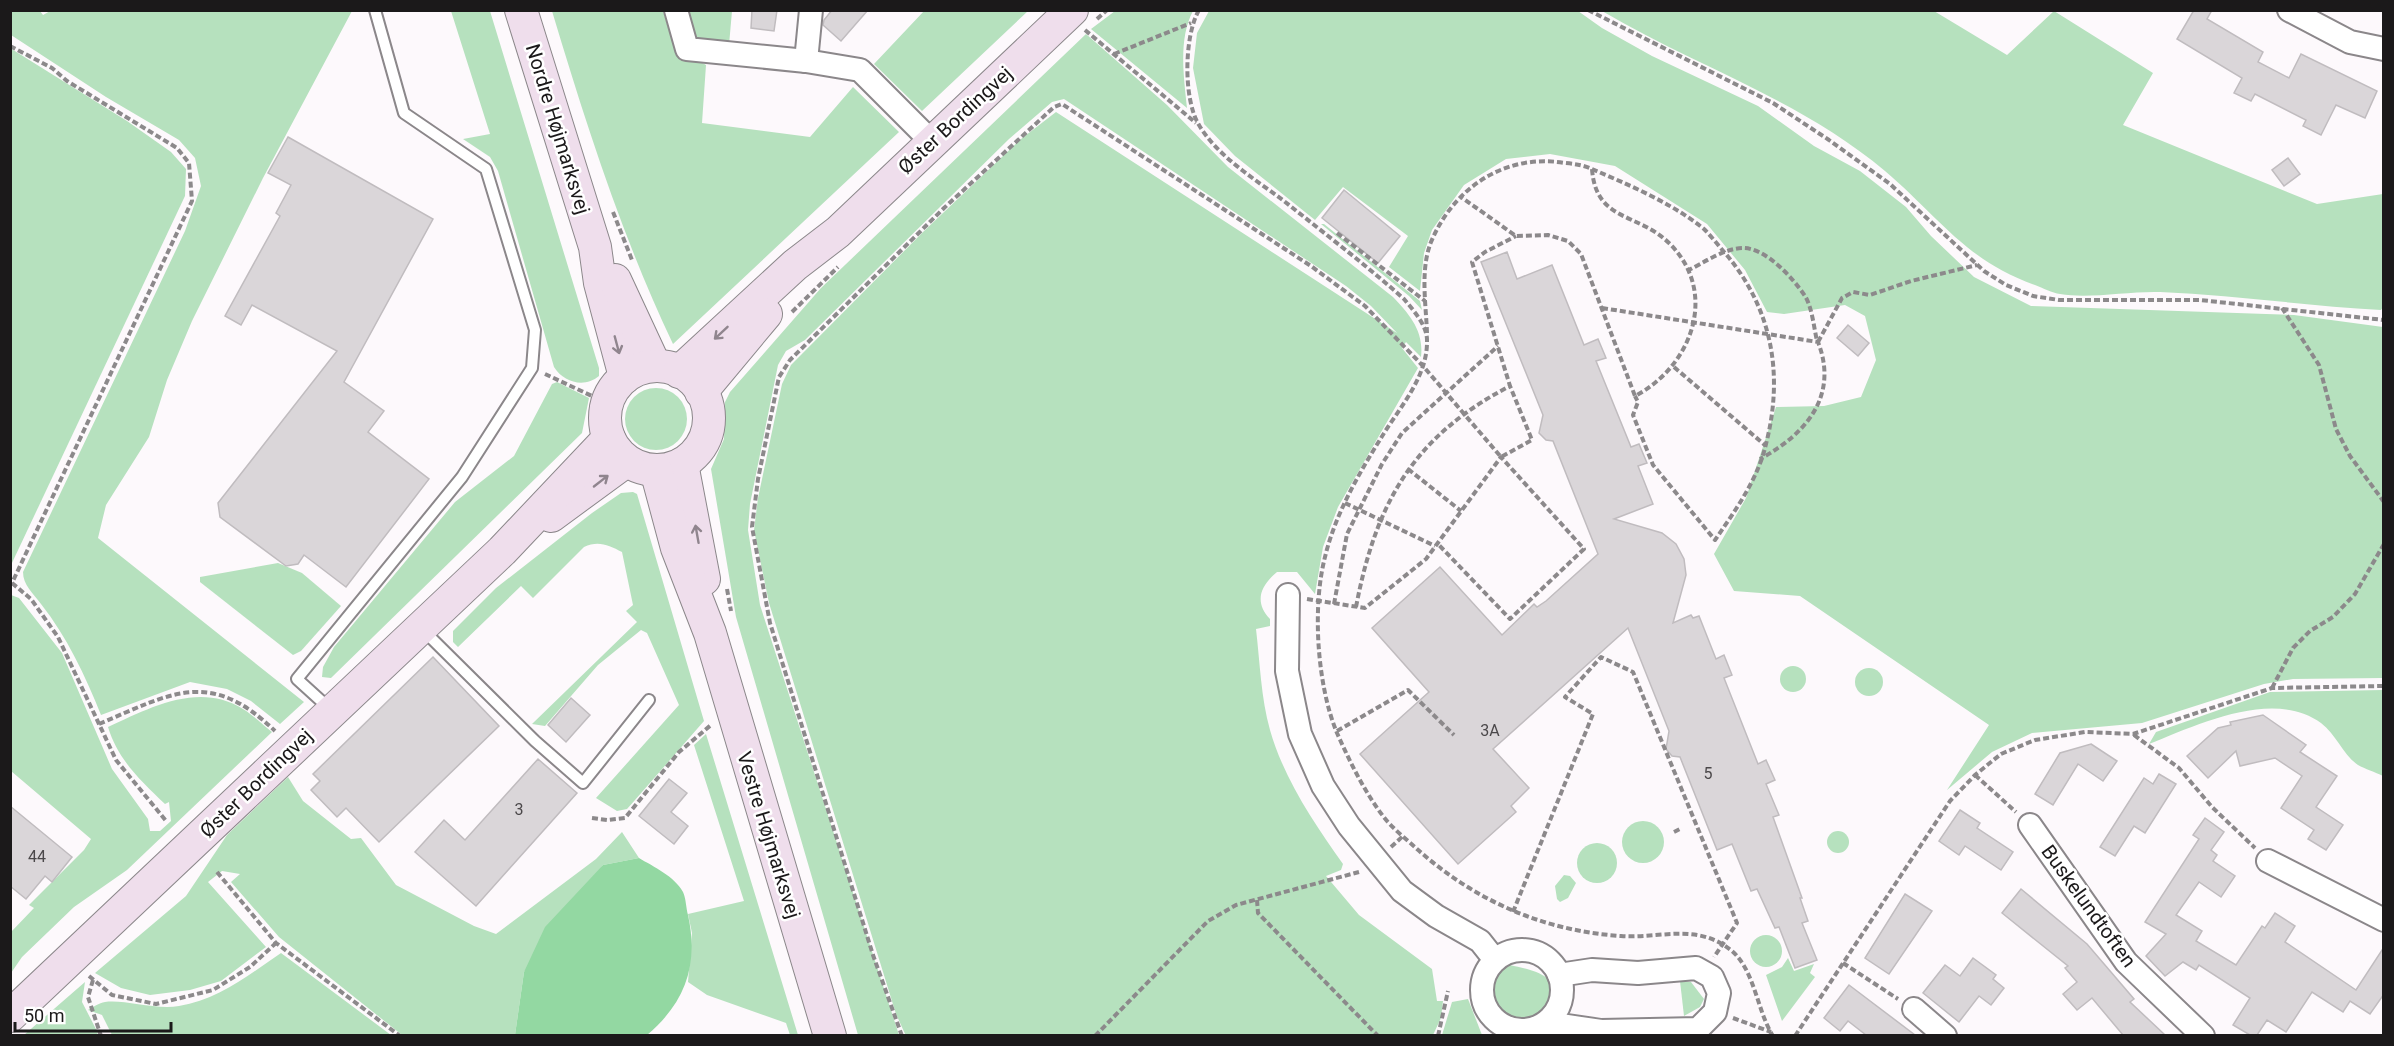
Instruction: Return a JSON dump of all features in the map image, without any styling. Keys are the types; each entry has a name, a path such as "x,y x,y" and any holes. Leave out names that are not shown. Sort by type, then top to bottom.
{"street":[{"name":"Nordre Højmarksvej","path":"521,10 595,247 600,283 625,377"},
{"path":"676,10 687,49 806,61 860,70 931,141"},
{"path":"806,61 811,10"},
{"path":"2289,10 2350,42 2384,49"},
{"name":"Øster Bordingvej","path":"679,377 838,232 931,141 1078,20"},
{"name":"Nordre Højmarksvej","path":"595,247 679,377"},
{"path":"640,369 679,377 706,403 708,427 697,450 669,467 645,469 617,449 605,415 607,403 613,390 625,377 640,369"},
{"name":"Øster Bordingvej","path":"10,1016 82,970 293,748 502,551 617,449"},
{"name":"Vestre Højmarksvej","path":"669,467 677,548 710,633 830,1035"},
{"path":"1288,595 1287,671 1300,734 1323,786 1375,861 1402,891 1436,916 1480,941 1495,960"},
{"name":"Buskelundtoften","path":"2030,825 2127,962 2203,1035"},
{"path":"2268,861 2384,920"},
{"path":"1546,1023 1561,1001 1559,975 1551,962 1539,953 1524,950 1508,952 1495,960 1486,971 1482,984 1482,998 1487,1011 1506,1032 1528,1030 1546,1023 1601,1031 1698,1029 1715,1012 1719,993 1712,977 1696,968 1638,973 1592,970 1559,975"},
{"path":"1914,1009 1945,1035"}],"lane":[{"path":"332,711 297,679 462,477 532,368 535,330 486,169 404,112 375,10"},
{"path":"421,628 535,741 583,783 650,700"}],"path":[{"path":"1198,124 1188,87 1188,54 1192,23 1200,10"},
{"path":"1588,10 1773,103 1890,184 1977,265 2006,285 2033,296 2059,300 2200,300 2382,318"},
{"path":"1078,20 1114,54 1198,124 1234,164 1404,299 1419,317 1428,337"},
{"path":"1114,54 1192,23"},
{"path":"10,46 52,68 67,81 177,148 189,162 192,201 11,583 31,599 58,637 116,760 167,822"},
{"path":"902,1035 873,955 771,623 752,527 758,479 779,377 790,360 944,208 1054,107 1062,104 1311,266 1365,306 1423,366 1584,549 1510,619 1436,545 1345,503"},
{"path":"1319,602 1365,608 1426,559 1501,457 1532,440 1510,386 1472,262 1485,252 1516,236 1548,235 1568,242 1581,254 1638,402 1633,415 1653,465 1715,540 1744,498 1766,446 1775,395 1768,333 1754,292 1704,230 1676,210 1592,169 1541,159 1515,165 1495,173 1471,186 1450,207 1431,244 1425,275 1428,337 1418,381 1369,457 1345,503 1325,557 1319,602 1320,660 1327,701 1336,731 1358,778 1384,817 1446,875 1497,906 1549,924 1623,937 1693,933 1707,936 1722,945 1741,963 1772,1034"},
{"path":"1592,169 1598,198 1610,209 1652,229 1671,244 1694,287 1691,336 1674,367 1653,386 1635,396"},
{"path":"1461,197 1516,236"},
{"path":"613,210 634,265"},
{"path":"1337,233 1426,301"},
{"path":"1687,271 1724,253 1743,248 1756,251 1778,265 1806,297 1823,357 1822,390 1817,411 1785,446 1760,459"},
{"path":"1818,342 1842,298 1853,292 1870,295 1911,280 1977,265"},
{"path":"1601,308 1818,342"},
{"path":"2282,308 2319,365 2336,429 2350,456 2384,502"},
{"path":"1334,604 1347,534 1358,510 1402,433 1498,346"},
{"path":"1674,367 1766,446"},
{"path":"532,368 607,403"},
{"path":"1356,607 1365,560 1380,520 1408,469 1437,436 1464,413 1510,386"},
{"path":"1408,469 1461,511"},
{"path":"2272,688 2293,648 2310,631 2333,617 2355,594 2384,544"},
{"path":"1513,912 1593,714 1565,697 1601,657 1633,672 1737,923 1704,972"},
{"path":"1795,1035 1950,801 1975,775 2001,754 2035,740 2085,732 2133,734 2272,688 2384,686"},
{"path":"1336,731 1408,690 1454,735"},
{"path":"99,724 161,698 187,691 213,693 236,700 257,713 293,748"},
{"path":"592,818 608,820 626,818 693,738 711,724 734,717"},
{"path":"2133,734 2179,768 2212,807 2268,861"},
{"path":"1975,775 2030,825"},
{"path":"1674,832 1683,828"},
{"path":"1095,1035 1208,921 1236,906 1353,875 1375,861 1403,836"},
{"path":"217,872 276,943 399,1035"},
{"path":"1257,900 1258,913 1378,1035"},
{"path":"82,970 112,995 156,1004 213,990 250,967 276,943"},
{"path":"1843,963 1914,1009"},
{"path":"82,970 88,998 101,1035"},
{"path":"1438,1035 1448,991"},
{"path":"1715,1012 1772,1034"}],"shaded area":[{"path":"52,10 352,11 263,178 192,321 167,380 149,437 106,505 98,538 304,702 280,724 251,701 227,689 190,682 101,715 67,643 25,581 23,572 185,231 201,186 195,158 179,140 106,97 11,35 11,11 40,11 43,15"},
{"path":"451,11 490,11 599,368 599,376 593,380 581,383 569,380 554,367 498,171 490,157 463,139 490,134"},
{"path":"552,11 663,11 674,47 706,65 702,123 810,137 853,87 899,132 673,344 637,263 606,180"},
{"path":"683,11 732,11 729,45 710,43 698,38 690,29"},
{"path":"924,11 1028,11 922,111 874,64"},
{"path":"1115,11 1193,11 1188,22 1184,46 1187,108 1091,29"},
{"path":"1209,11 1578,11 1602,28 1652,56 1758,106 1814,146 1860,171 1906,207 1931,236 1974,277 2031,306 2294,315 2383,327 2383,678 2293,679 2264,684 2142,723 2032,733 1992,752 1947,790 1989,725 1800,596 1734,591 1714,554 1746,498 1776,407 1824,406 1861,397 1876,360 1865,316 1845,305 1784,314 1767,312 1745,270 1707,224 1615,166 1550,154 1506,159 1464,185 1432,230 1424,253 1420,291 1389,267 1408,236 1343,187 1315,220 1235,156 1204,124 1193,68 1197,33"},
{"path":"1602,11 1934,11 2007,55 2054,11 2153,73 2123,125 2317,204 2383,194 2383,307 2381,310 2160,292 2084,296 2051,292 2011,275 1971,250 1885,171 1853,146 1818,124"},
{"path":"1086,34 1167,105 1228,167 1393,297 1405,310 1418,331 1421,357 1406,342 1402,348 1418,368 1338,507 1323,547 1315,594 1297,572 1277,572 1266,583 1261,594 1262,606 1270,619 1270,626 1256,629 1265,706 1276,748 1301,800 1343,864 1341,870 1326,876 1359,915 1432,969 1437,1001 1443,1001 1441,1018 1433,1035 906,1036 896,1014 769,603 754,530 758,498 782,384 791,365 923,232 1021,139 1056,112 1397,333 1371,306 1346,286 1064,99 1052,102 1009,139 805,340 786,351 778,365 750,504 748,530 760,605 899,1035 858,1035 736,617 711,469 724,439 725,402 730,392 821,288"},
{"path":"10,48 127,121 171,152 186,169 185,196 11,565"},
{"path":"1321,224 1324,224 1420,301 1422,310 1409,296"},
{"path":"557,382 589,398 582,433 331,678 322,677 323,667 334,647 455,502 514,456 552,384"},
{"path":"656,388 678,397 687,419 678,441 656,450 634,441 625,419 634,397"},
{"path":"621,493 637,494 704,721 627,809 617,811 596,798 679,705 647,633 641,630 598,665 545,726 532,724 637,622 626,611 633,605 622,552 603,544 584,547 533,598 521,586 458,647 453,642 453,631 496,588 592,513"},
{"path":"278,563 302,573 341,606 301,651 293,655 200,582 200,577"},
{"path":"11,595 19,598 62,653 112,769 148,819 150,831 160,831 171,821 169,802 165,804 131,769 118,750 108,727 174,700 209,697 226,701 243,709 272,732 127,870 74,907 22,957 11,973 11,932 34,908 29,905 84,850 91,839 11,771"},
{"path":"1793,666 1802,670 1806,679 1802,688 1793,692 1784,688 1780,679 1784,670"},
{"path":"1869,668 1879,672 1883,682 1879,692 1869,696 1859,692 1855,682 1859,672"},
{"path":"2383,690 2383,776 2353,761 2321,723 2302,713 2281,709 2258,709 2235,713 2149,744 2156,732 2270,692"},
{"path":"706,734 798,1035 790,1035 786,1023 707,995 688,982 692,933 688,914 744,901 694,745"},
{"path":"288,777 303,801 351,839 361,838 396,885 474,926 496,934 596,859 622,832 639,858 603,865 524,972 515,1035 402,1035 279,937 231,882 240,874 222,871 208,882 266,947 221,981 190,990 150,995 121,988 95,973 186,896 227,835"},
{"path":"1643,821 1658,827 1664,842 1658,857 1643,863 1628,857 1622,842 1628,827"},
{"path":"1838,831 1846,834 1849,842 1846,850 1838,853 1830,850 1827,842 1830,834"},
{"path":"1597,843 1611,849 1617,863 1611,877 1597,883 1583,877 1577,863 1583,849"},
{"path":"639,858 669,877 679,886 685,897 691,933 690,967 680,996 671,1010 647,1035 515,1035 524,972 545,927 603,865"},
{"path":"1564,875 1570,876 1576,883 1568,898 1560,902 1557,899 1555,886"},
{"path":"1766,935 1777,940 1782,951 1777,962 1766,967 1755,962 1750,951 1755,940"},
{"path":"281,953 391,1035 112,1035 102,1015 88,1010 101,1003 112,1001 170,1007 193,1003 233,985"},
{"path":"1788,958 1794,971 1814,964 1810,973 1815,977 1782,1021 1766,975 1782,967"},
{"path":"1510,965 1543,975 1554,985 1556,993 1550,1006 1543,1012 1520,1022 1498,1007 1490,990 1489,982 1502,967"},
{"path":"1680,981 1691,982 1704,999 1700,1007 1684,1016"},
{"path":"85,982 82,1002 98,1033 96,1035 24,1035"},
{"path":"1468,999 1482,1035 1442,1035 1452,1002"}],"building":[{"path":"752,10 777,10 774,31 751,28"},
{"path":"832,10 868,10 841,41 823,25"},
{"path":"2194,10 2212,10 2207,19 2263,52 2258,62 2289,78 2301,54 2377,91 2365,118 2336,105 2321,135 2303,126 2306,120 2255,94 2251,101 2234,93 2242,78 2177,39"},
{"path":"288,137 433,219 344,382 384,411 368,432 429,479 346,587 304,555 298,564 286,566 220,517 218,503 337,351 252,305 241,325 225,316 280,216 276,213 291,185 268,173"},
{"path":"2288,158 2300,174 2284,186 2272,170"},
{"path":"1344,190 1400,236 1378,263 1322,218"},
{"path":"1507,252 1517,279 1552,265 1584,345 1598,339 1606,358 1596,361 1631,447 1639,444 1647,463 1638,466 1653,504 1614,519 1662,533 1676,544 1684,559 1686,575 1673,623 1691,615 1693,618 1699,616 1716,659 1724,655 1732,675 1724,678 1758,764 1766,760 1775,780 1766,784 1779,815 1773,817 1802,898 1800,898 1808,921 1802,923 1817,960 1795,968 1779,927 1775,928 1757,889 1751,891 1732,844 1717,850 1680,757 1672,756 1666,749 1669,731 1628,628 1493,749 1529,788 1511,806 1516,812 1458,864 1360,754 1429,692 1372,628 1440,567 1502,635 1534,604 1537,607 1546,601 1598,554 1553,441 1546,440 1539,433 1543,415 1481,262"},
{"path":"1848,325 1869,343 1858,356 1837,338"},
{"path":"433,657 499,726 379,842 346,808 337,817 311,790 320,781 313,774"},
{"path":"571,698 590,715 566,742 548,725"},
{"path":"2263,715 2306,745 2300,752 2337,776 2316,807 2343,825 2326,850 2308,839 2314,830 2281,808 2302,776 2275,758 2240,766 2236,751 2208,778 2187,756 2218,728 2231,725 2230,722"},
{"path":"2091,744 2117,761 2103,781 2078,764 2053,805 2035,794 2060,753"},
{"path":"538,759 577,793 476,906 415,852 444,820 465,840"},
{"path":"2159,774 2176,784 2145,833 2134,826 2115,856 2100,847 2144,778 2153,784"},
{"path":"669,779 687,793 671,812 688,826 674,844 639,816"},
{"path":"10,806 72,857 52,882 45,876 26,899 10,886"},
{"path":"1960,810 1980,823 1977,828 2013,852 2001,870 1965,846 1959,855 1939,841"},
{"path":"2205,818 2224,832 2211,850 2217,855 2213,861 2235,876 2221,897 2199,882 2176,915 2202,931 2196,941 2236,965 2262,926 2265,928 2275,913 2295,926 2285,942 2356,990 2384,947 2384,994 2370,1014 2350,1001 2343,1012 2312,992 2286,1032 2267,1020 2257,1035 2250,1035 2233,1025 2250,998 2199,965 2196,970 2183,962 2165,976 2146,956 2166,934 2145,922 2199,839 2193,835"},
{"path":"2021,889 2087,944 2134,999 2130,1002 2165,1035 2123,1035 2092,998 2077,1010 2063,994 2077,982 2065,968 2068,966 2002,913"},
{"path":"1905,894 1932,911 1889,974 1865,958"},
{"path":"1973,958 1996,975 1993,979 2004,988 1991,1005 1979,996 1959,1022 1923,993 1945,965 1960,976"},
{"path":"1849,985 1915,1035 1866,1035 1848,1021 1840,1031 1824,1018"}]}
